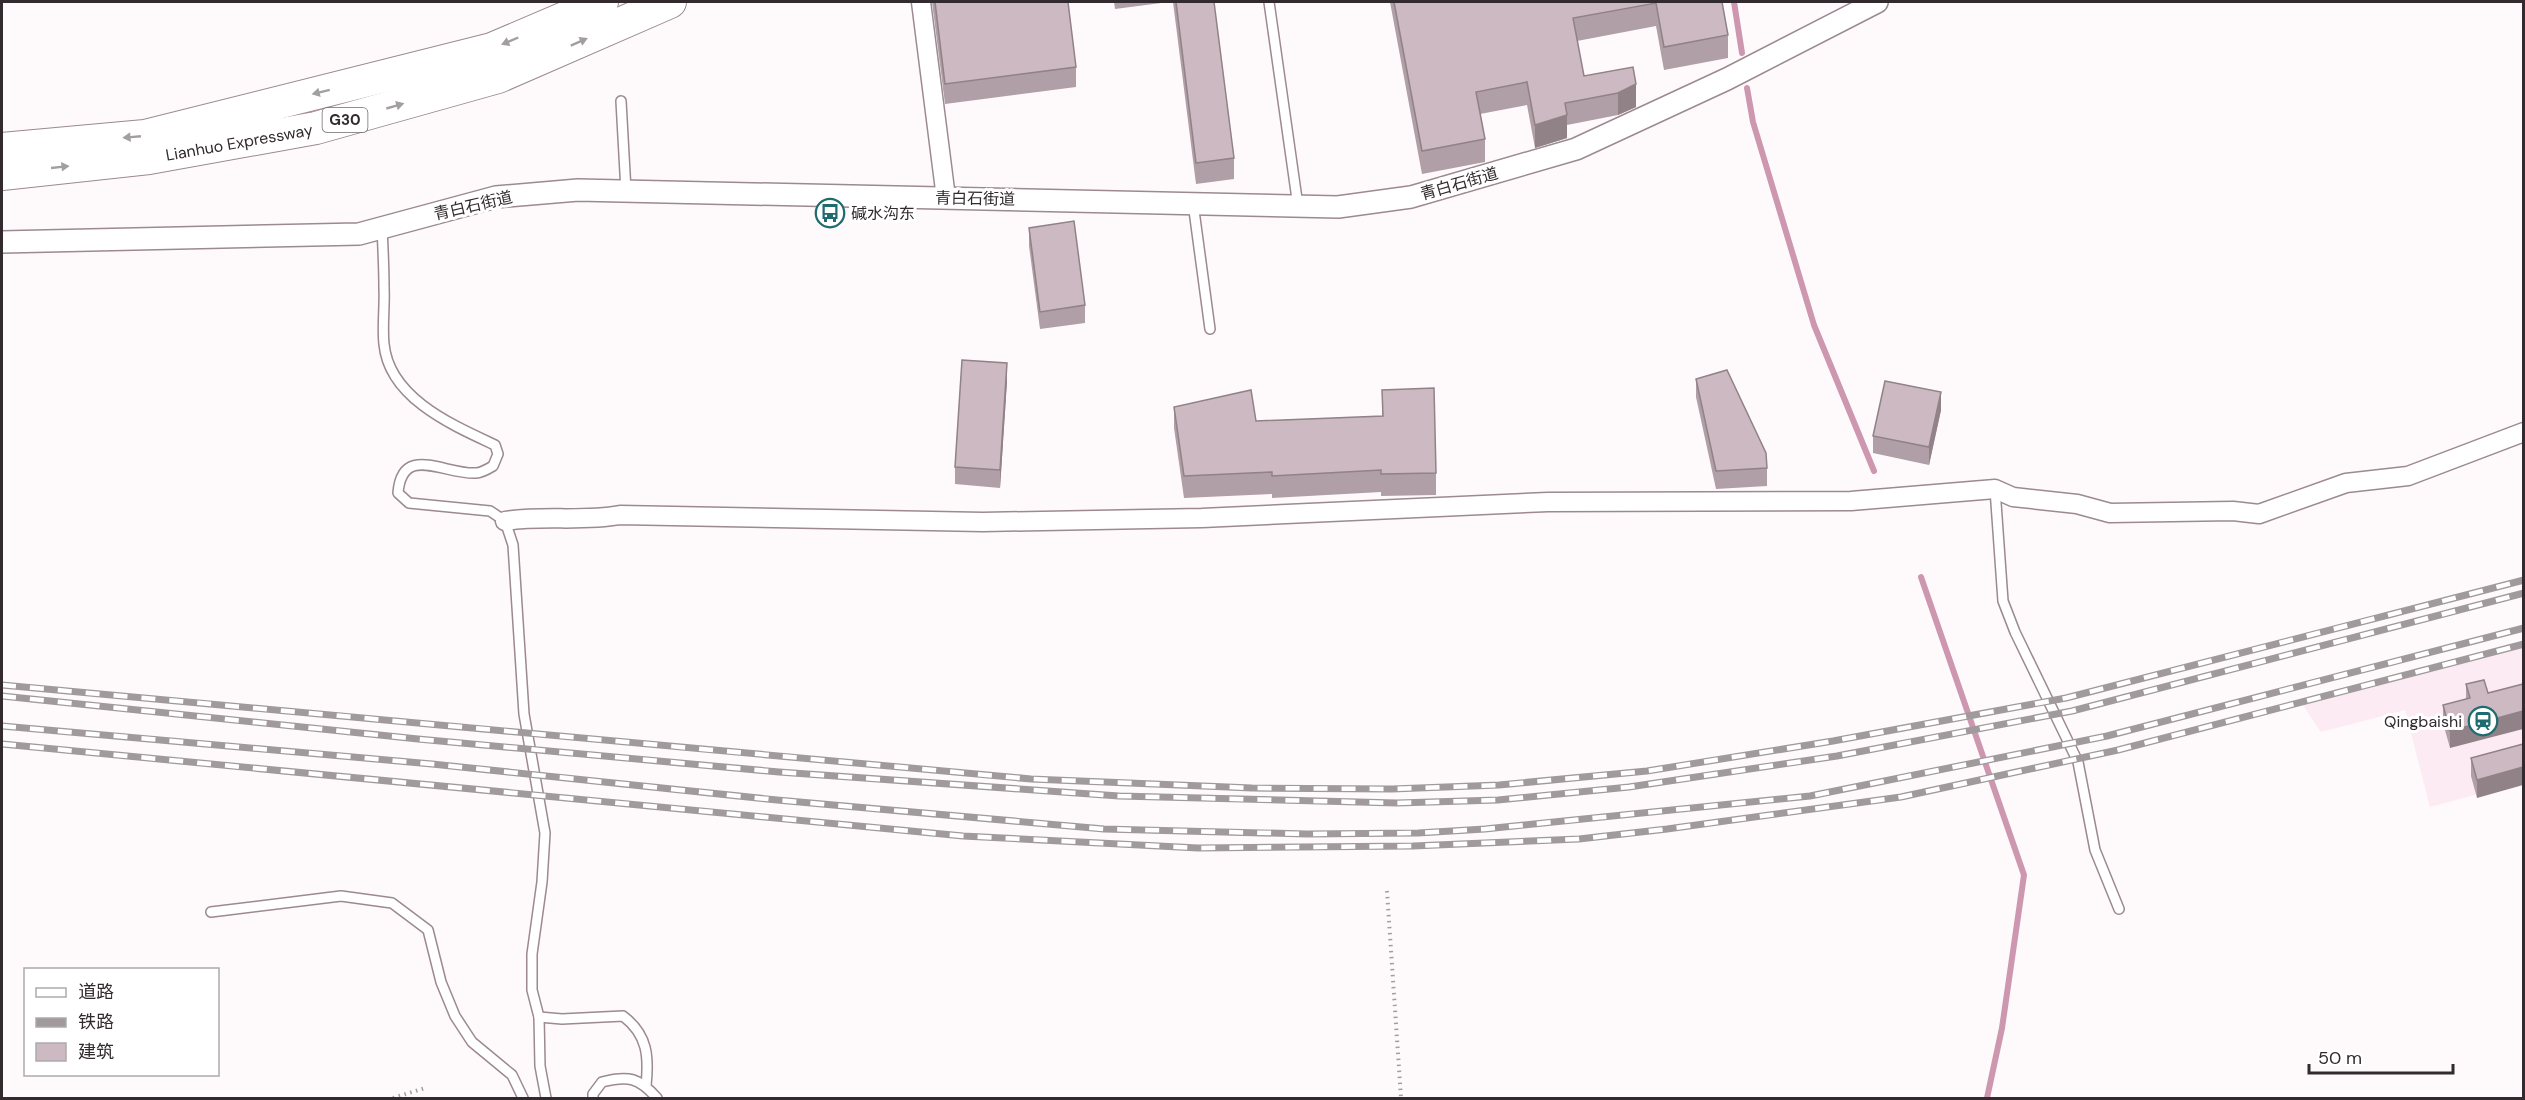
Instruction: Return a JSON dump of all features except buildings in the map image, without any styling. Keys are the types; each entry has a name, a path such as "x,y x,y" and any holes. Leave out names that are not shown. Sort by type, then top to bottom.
{"highway":[{"name":"Lianhuo Expressway","path":"2,149 145,136 492,49 602,2"},
{"name":"Lianhuo Expressway","path":"2,174 149,158 316,128 498,77 670,2"}],"street":[{"path":"921,2 946,198"},
{"name":"青白石街道","path":"2,242 359,234 496,197 578,190 1338,207 1411,197 1576,149 1727,79 1872,3"},
{"path":"505,521 522,518 604,518 620,515 983,522 1202,518 1548,502 1851,501 1995,489 2013,497 2077,504 2110,513 2232,511 2259,514 2346,483 2408,476 2523,432"}],"lane":[{"path":"1269,2 1298,206"},
{"path":"621,101 626,191"},
{"path":"1193,203 1210,329"},
{"path":"382,228 384,345 393,370 418,402 435,414 495,446 498,454 493,466 478,474 417,464 403,472 399,480 398,493 409,503 490,511 505,521 513,545 524,714 545,833 542,882 532,954 532,990 539,1017 540,1066 546,1098"},
{"path":"1995,489 2002,586 2006,608 2078,762 2095,850 2119,909"},
{"path":"211,912 341,896 392,903 428,930 441,982 455,1016 472,1042 512,1074 523,1098"},
{"path":"539,1017 562,1019 623,1016 632,1023 643,1040 649,1058 646,1086"},
{"path":"593,1098 592,1094 602,1082 632,1078 646,1086 657,1098"}],"path":[{"path":"1387,891 1401,1098"},
{"path":"393,1098 425,1088"}],"shaded area":[{"path":"2523,643 2523,782 2430,807 2405,710 2321,732 2299,699"}],"waterway":[{"path":"1734,2 1742,53"},
{"path":"1747,88 1753,122 1814,325 1874,471"},
{"path":"1921,577 2024,875 2002,1028 1987,1098"}],"railway":[{"path":"2,685 1031,779 1252,788 1392,789 1499,785 1647,771 1833,741 2066,698 2524,580"},
{"path":"2,696 418,739 779,772 1119,796 1397,803 1498,800 1629,787 1837,756 2072,711 2524,593"},
{"path":"2,726 432,764 777,800 1104,829 1307,834 1418,833 1485,829 1810,796 2107,736 2524,628"},
{"path":"2,744 963,836 1198,848 1413,846 1579,839 1901,797 2118,750 2524,644"}],"place":[{"name":"碱水沟东","path":"830,213"},
{"name":"Qingbaishi","path":"2483,721"}]}
